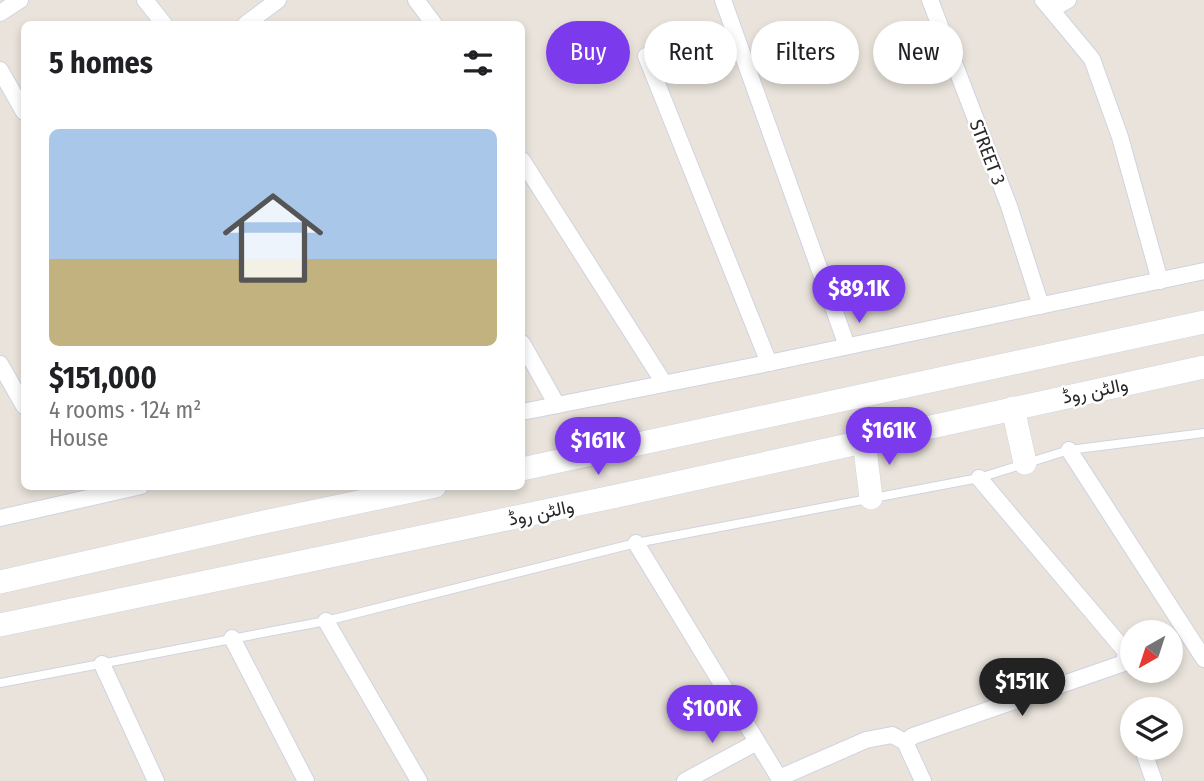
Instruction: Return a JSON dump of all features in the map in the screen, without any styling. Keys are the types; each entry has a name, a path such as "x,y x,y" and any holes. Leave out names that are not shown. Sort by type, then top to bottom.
{"main road":[{"path":"525,468 1204,322"},
{"name":"والٹن روڈ","path":"0,625 617,496 1204,367"},
{"path":"1013,408 1025,463"},
{"path":"864,440 871,498"},
{"path":"0,582 416,490"}],"street":[{"path":"0,13 20,0"},
{"path":"145,0 162,21"},
{"path":"250,21 278,0"},
{"path":"416,0 432,21"},
{"path":"723,0 847,346"},
{"name":"STREET 3","path":"930,0 1009,206 1041,306"},
{"path":"1068,0 1048,5 1092,59 1120,137 1160,281"},
{"path":"0,70 21,107"},
{"path":"657,84 769,363"},
{"path":"525,165 664,383"},
{"path":"525,411 1204,271"},
{"path":"525,349 557,405"},
{"path":"0,364 21,401"},
{"path":"1069,450 1204,659"},
{"path":"905,742 913,736 1124,663 1126,652 979,478"},
{"path":"0,519 75,493 103,490"},
{"path":"636,543 780,780 866,740 892,735 905,742 923,781"},
{"path":"326,621 419,781"},
{"path":"232,638 306,781"},
{"path":"102,664 156,781"},
{"path":"685,781 757,742"},
{"path":"1147,760 1154,781"}],"lane":[{"path":"0,683 326,621 636,543 979,478 1069,450 1204,433"}]}
